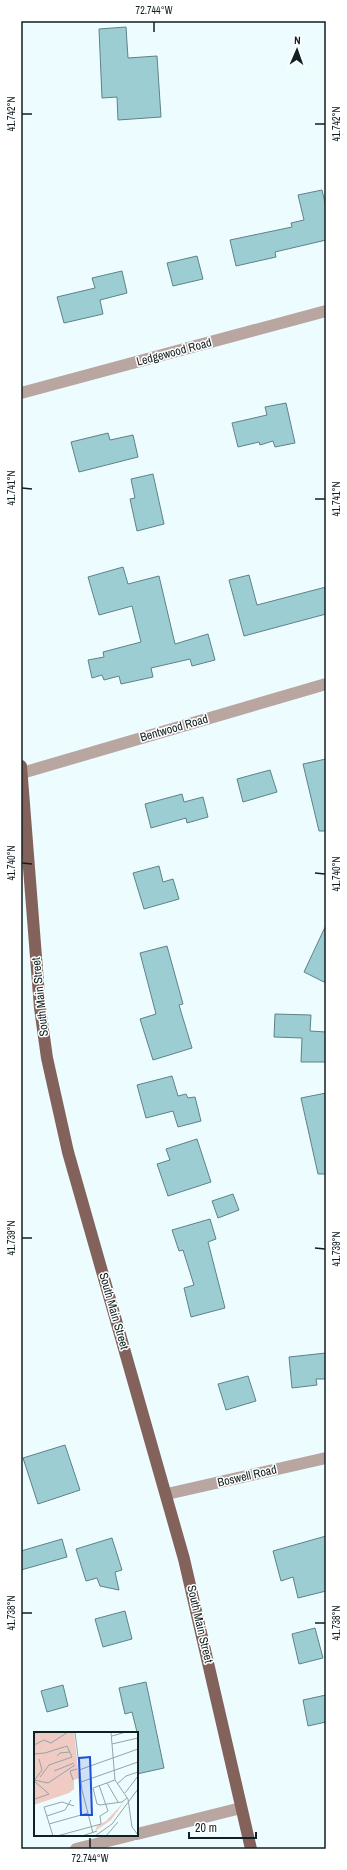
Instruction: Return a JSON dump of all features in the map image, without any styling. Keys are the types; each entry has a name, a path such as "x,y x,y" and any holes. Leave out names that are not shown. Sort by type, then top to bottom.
{"main road":[{"name":"South Main Street","path":"21,766 40,1008 47,1058 68,1152 167,1494 197,1611 251,1849"}],"street":[{"name":"Ledgewood Road","path":"21,393 326,311"},
{"name":"Bentwood Road","path":"22,773 326,684"},
{"name":"Boswell Road","path":"167,1494 326,1458"},
{"path":"138,1834 241,1808"},
{"path":"76,1849 128,1836"}],"building":[{"path":"126,27 128,58 157,56 161,117 118,120 117,97 102,98 99,29"},
{"path":"322,190 326,207 326,240 275,252 276,257 236,266 230,240 292,227 291,223 304,220 298,195"},
{"path":"197,256 203,279 173,286 167,263"},
{"path":"122,271 127,293 100,300 103,314 64,323 57,297 95,288 92,278"},
{"path":"286,403 295,443 275,447 273,441 260,445 259,442 238,447 232,423 267,415 265,407"},
{"path":"108,433 110,440 133,435 138,457 79,472 71,442"},
{"path":"153,474 164,524 137,531 130,499 135,498 131,479"},
{"path":"123,567 128,584 159,576 175,644 208,634 215,660 192,666 190,659 151,668 153,677 121,684 119,676 104,680 102,675 92,678 88,660 104,657 103,652 141,642 132,606 99,615 88,577"},
{"path":"249,575 257,605 326,587 326,614 244,636 229,580"},
{"path":"326,759 326,831 319,831 303,764"},
{"path":"270,770 277,792 243,802 237,779"},
{"path":"182,794 184,802 203,797 208,817 187,823 186,818 151,828 145,804"},
{"path":"159,866 163,882 173,879 179,899 144,909 133,873"},
{"path":"326,925 326,983 304,972"},
{"path":"167,946 183,1004 179,1005 192,1048 153,1060 140,1019 156,1014 140,953"},
{"path":"275,1014 311,1015 310,1031 326,1032 326,1062 301,1062 302,1038 274,1037"},
{"path":"172,1076 178,1096 186,1094 188,1098 195,1097 201,1121 178,1127 173,1111 146,1118 137,1085"},
{"path":"326,1093 326,1174 318,1174 301,1098"},
{"path":"197,1139 211,1182 168,1196 157,1164 170,1160 166,1149"},
{"path":"233,1194 239,1210 218,1218 212,1201"},
{"path":"210,1219 216,1239 208,1242 225,1308 191,1317 184,1288 194,1285 183,1250 179,1251 172,1230"},
{"path":"326,1353 326,1379 316,1379 317,1385 292,1388 289,1357"},
{"path":"248,1376 256,1401 226,1410 218,1384"},
{"path":"65,1445 80,1490 38,1504 23,1458"},
{"path":"326,1536 326,1591 298,1598 293,1577 281,1581 273,1551"},
{"path":"112,1538 122,1570 115,1572 119,1590 100,1586 97,1578 86,1581 76,1549"},
{"path":"62,1539 67,1557 21,1570 21,1551"},
{"path":"125,1611 132,1639 103,1647 95,1619"},
{"path":"315,1628 323,1658 299,1664 292,1634"},
{"path":"146,1682 164,1768 138,1774 138,1732 132,1712 125,1714 119,1688"},
{"path":"63,1685 68,1706 47,1712 41,1691"},
{"path":"326,1695 326,1722 308,1726 303,1700"}]}
